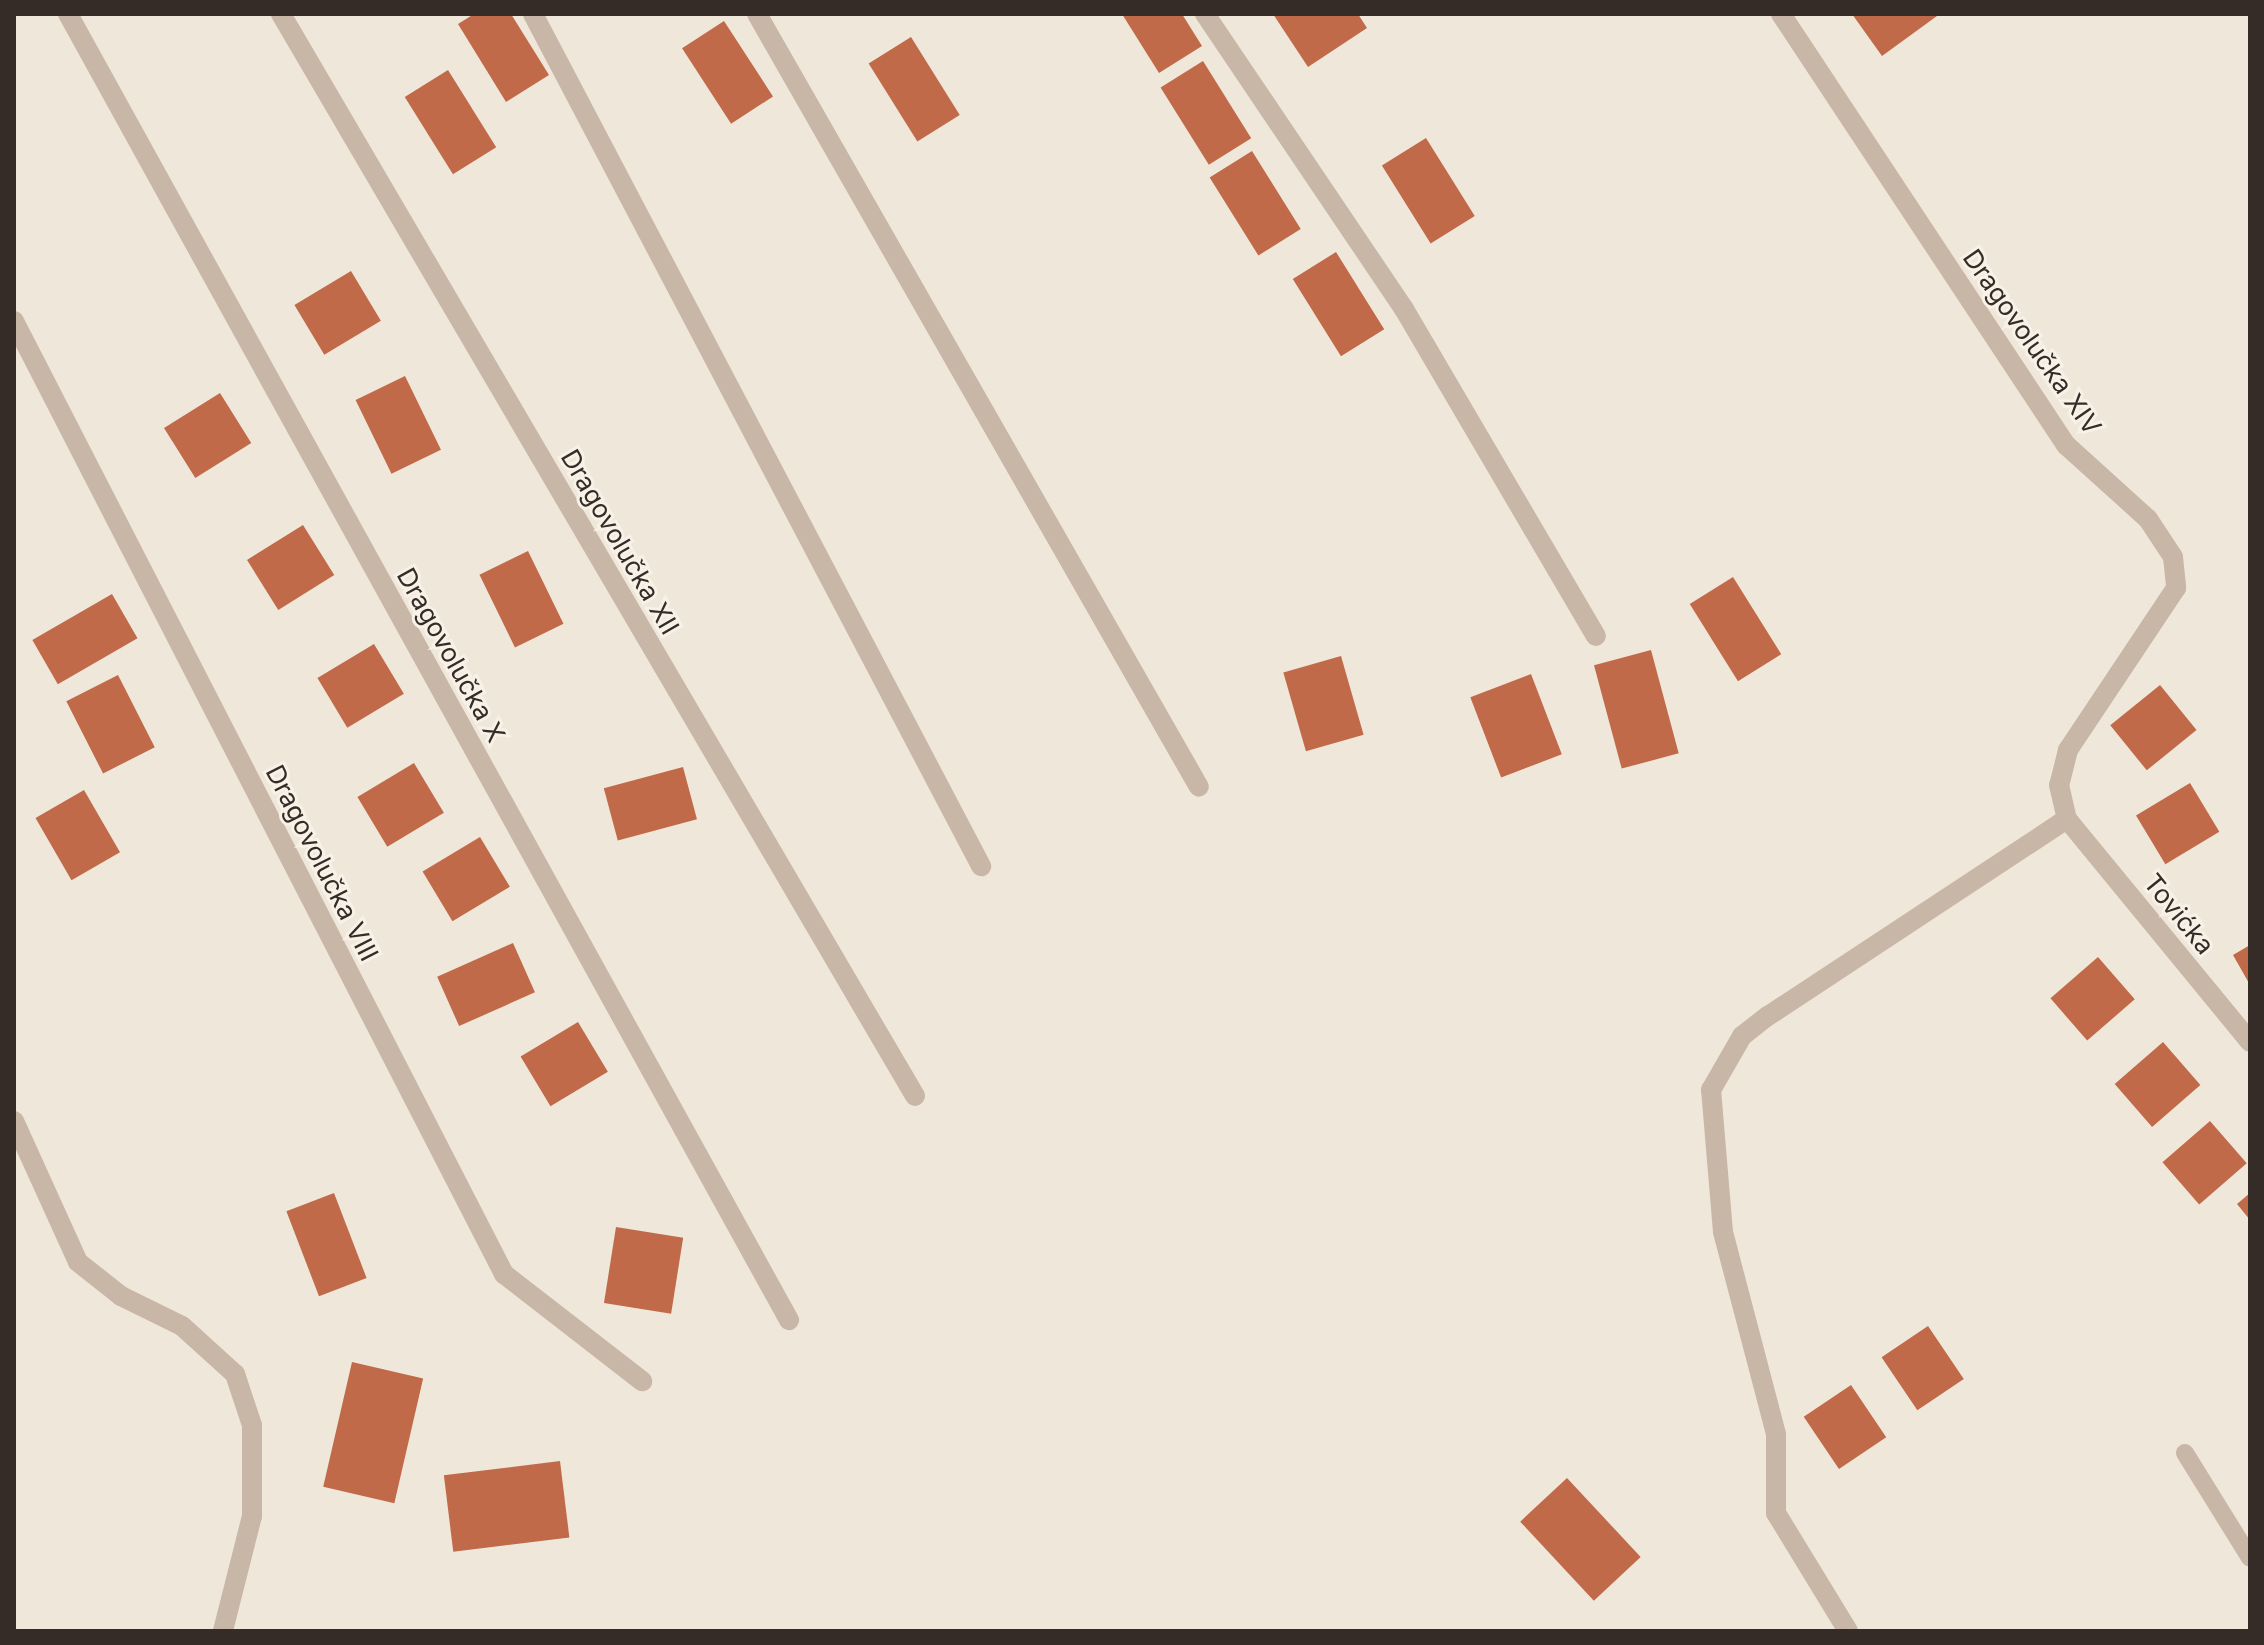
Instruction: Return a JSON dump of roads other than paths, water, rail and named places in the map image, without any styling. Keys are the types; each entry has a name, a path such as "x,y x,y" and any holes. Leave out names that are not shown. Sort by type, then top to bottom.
{"street":[{"name":"Dragovolučka X","path":"68,14 789,1320"},
{"name":"Dragovolučka XII","path":"281,14 915,1096"},
{"path":"533,14 981,866"},
{"path":"757,14 1199,787"},
{"path":"1205,14 1404,309 1596,636"},
{"name":"Dragovolučka XIV","path":"1781,14 2066,445 2148,519 2173,557 2176,588 2068,750 2059,785 2067,819"},
{"name":"Dragovolučka VIII","path":"14,321 504,1274 642,1381"},
{"path":"1848,1631 1776,1513 1776,1434 1723,1232 1711,1090 1742,1036 1768,1016 2067,819"},
{"name":"Tovićka","path":"2067,819 2250,1042"},
{"path":"14,1121 78,1262 121,1296 182,1326 235,1374 252,1425 252,1516 223,1631"}],"lane":[{"path":"2185,1453 2250,1558"}]}
